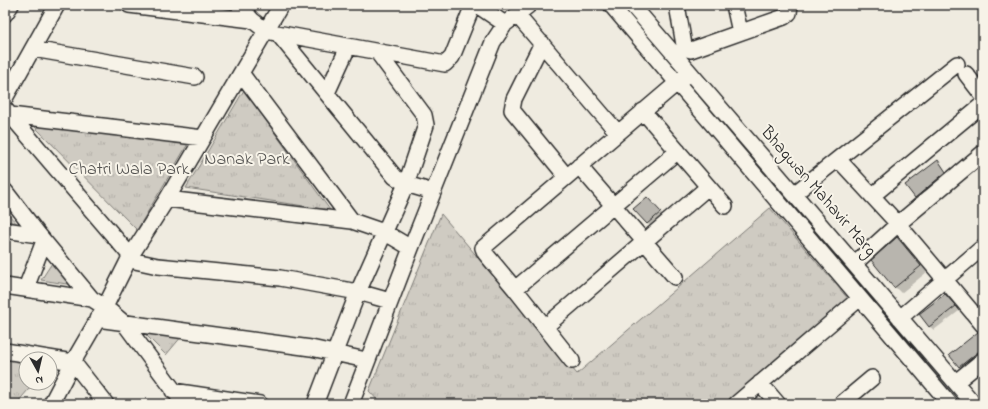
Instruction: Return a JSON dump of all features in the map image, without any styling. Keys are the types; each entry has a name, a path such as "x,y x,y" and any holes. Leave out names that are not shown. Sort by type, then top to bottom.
{"street":[{"path":"5,14 11,5"},
{"path":"5,98 57,5"},
{"path":"129,5 182,8 252,20"},
{"path":"239,5 252,20 272,33 327,93 395,177 406,184 433,192"},
{"path":"51,404 97,319 99,303 167,199 241,73 272,33 281,5"},
{"path":"272,33 445,64 452,57 473,5"},
{"path":"477,5 511,20 542,43 618,133"},
{"path":"351,404 366,360 485,61 498,34 511,20 529,5"},
{"name":"Bhagwan Mahavir Marg","path":"611,5 950,404"},
{"name":"Bhagwan Mahavir Marg","path":"632,5 974,404"},
{"path":"677,5 684,45 687,49 691,50 784,18 789,13 790,5"},
{"path":"734,5 740,32"},
{"path":"542,43 514,99 512,110 566,176"},
{"path":"327,93 348,47"},
{"path":"33,49 194,77"},
{"path":"315,404 358,292 406,184 425,131 426,120 424,115 378,53"},
{"path":"794,194 838,159 961,69 983,96"},
{"path":"572,361 516,289 485,253 484,246 690,72"},
{"path":"241,73 352,221"},
{"path":"872,196 983,104"},
{"path":"8,112 203,138"},
{"path":"8,112 130,257 135,261 158,266 280,278 358,292 390,300"},
{"path":"643,112 726,206"},
{"path":"516,289 678,151"},
{"path":"854,264 898,224 983,153"},
{"path":"838,159 898,224 983,325"},
{"path":"579,166 675,277"},
{"path":"545,327 708,187"},
{"path":"5,191 41,238 99,303 124,323 184,404"},
{"path":"167,199 352,221 384,232 411,248"},
{"path":"5,230 41,238"},
{"path":"26,288 41,238"},
{"path":"900,318 983,247"},
{"path":"5,286 26,288 99,303"},
{"path":"736,404 860,298"},
{"path":"97,319 335,353 366,360"},
{"path":"5,351 73,362 106,404"},
{"path":"956,382 983,360"},
{"path":"841,404 872,378"},
{"path":"760,383 778,404"},
{"path":"173,391 260,404"}],"green space":[{"name":"Nanak Park","path":"244,90 330,210 186,188"},
{"name":"Chatri Wala Park","path":"30,122 189,142 137,230"},
{"path":"770,208 850,301 726,404 381,404 369,391 441,214 577,374"},
{"path":"5,211 22,229 5,226"},
{"path":"52,263 73,285 41,280"},
{"path":"143,332 182,336 166,355"},
{"path":"5,358 18,360 18,391 27,391 16,404 5,404"}],"building":[{"path":"938,160 946,172 915,198 905,185"},
{"path":"647,197 661,212 647,224 633,209"},
{"path":"897,237 921,266 894,288 871,260"},
{"path":"945,294 956,306 929,327 919,314"},
{"path":"978,332 983,334 983,348 959,367 949,355"}]}
